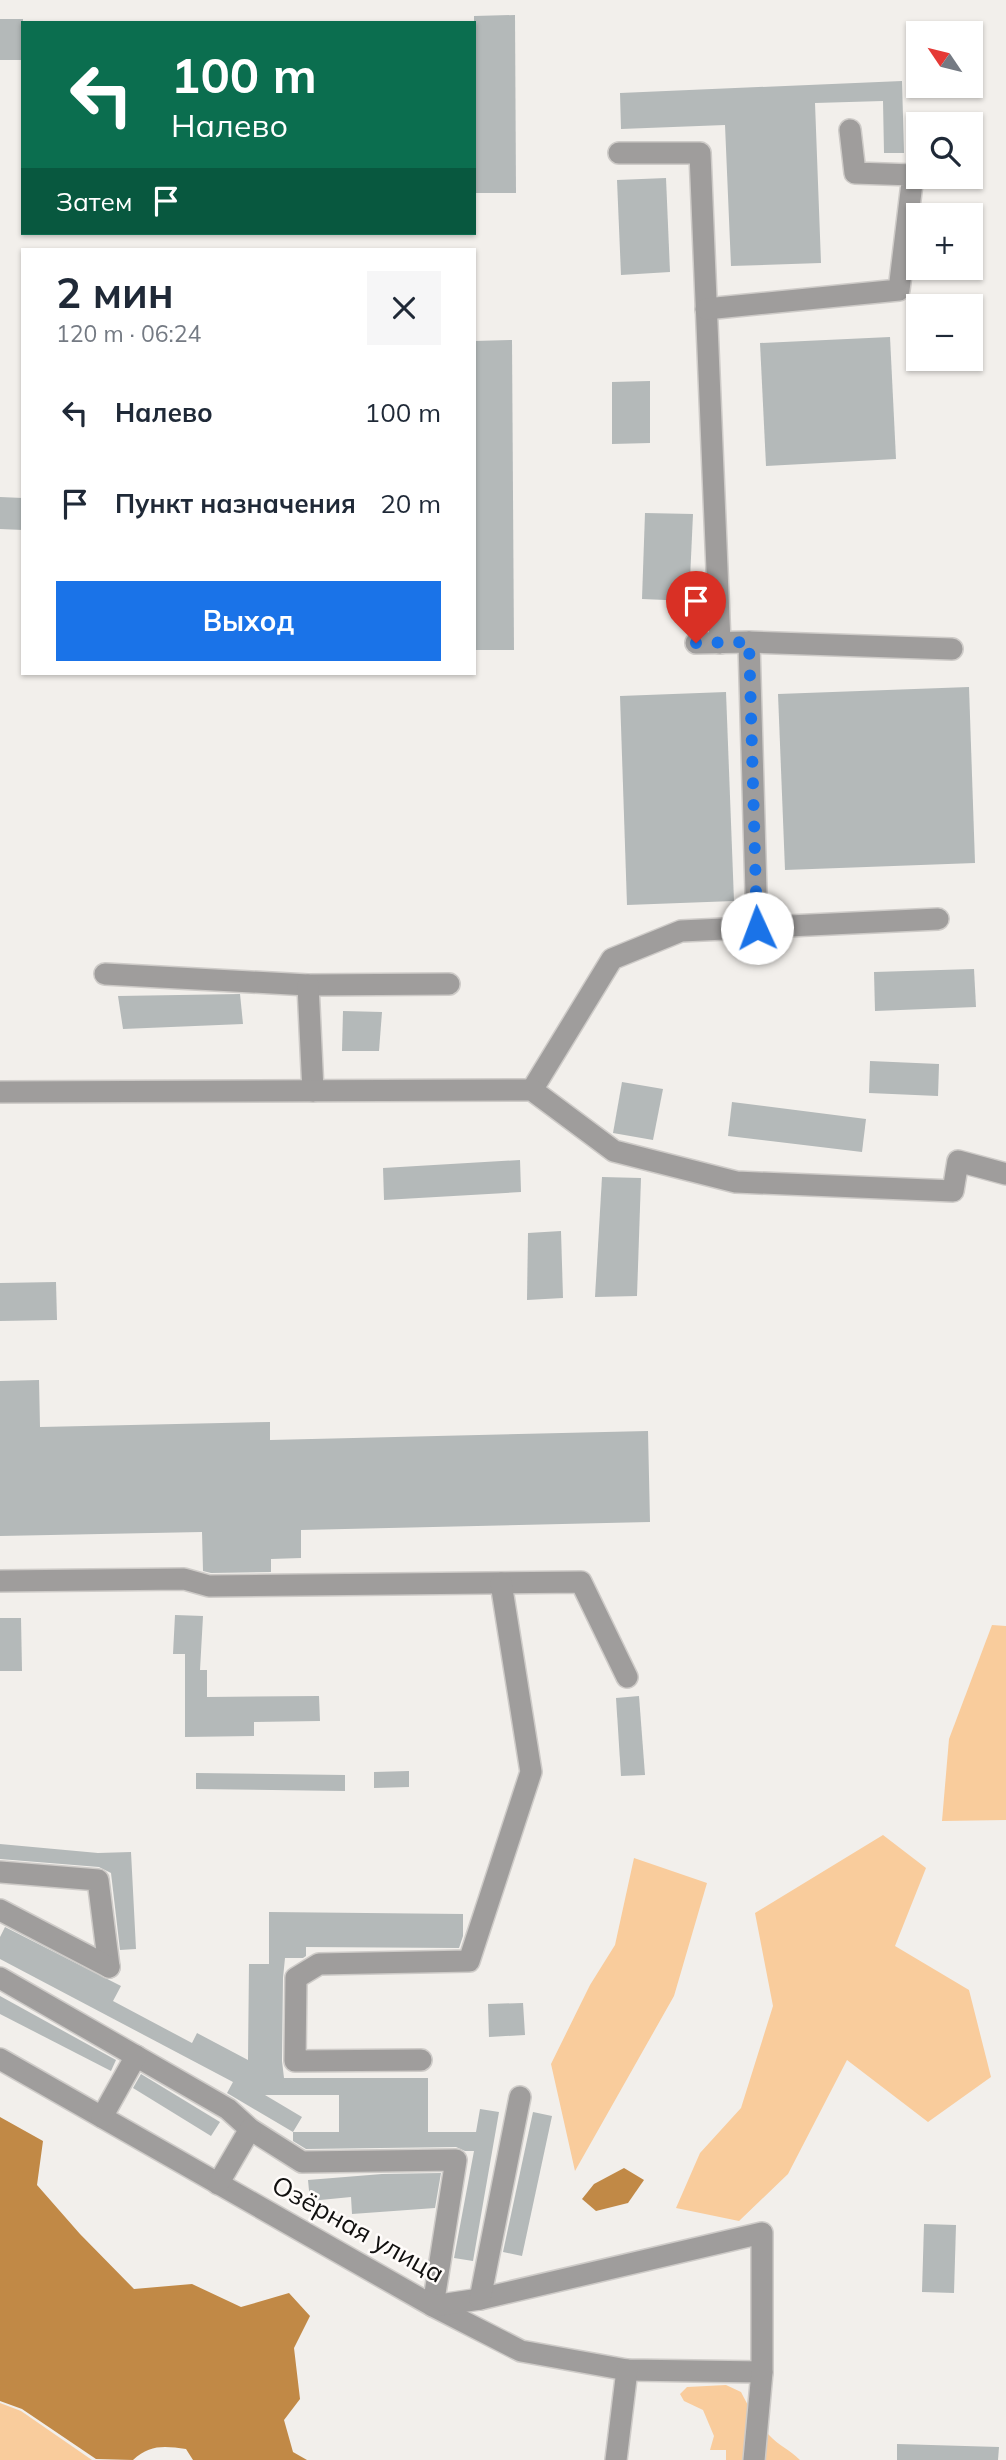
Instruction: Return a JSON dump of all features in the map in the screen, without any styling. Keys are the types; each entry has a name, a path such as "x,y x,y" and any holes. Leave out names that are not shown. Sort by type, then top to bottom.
{"street":[{"path":"706,309 899,290 913,175 855,173 850,130"},
{"path":"619,153 700,153 720,643"},
{"path":"749,642 757,928"},
{"path":"696,643 749,642 952,649"},
{"path":"532,1090 612,958 681,931 938,919"},
{"path":"105,974 308,985 449,984"},
{"path":"308,985 313,1091"},
{"path":"0,1093 532,1090 614,1151 736,1182 953,1191 958,1161 1006,1174"},
{"path":"0,1581 184,1579 209,1586 581,1582 627,1677"},
{"path":"421,2060 295,2061 296,1978 319,1964 469,1961 531,1772 501,1583"},
{"path":"0,1872 98,1880 109,1967 2,1914"},
{"path":"0,1978 228,2109 250,2129 302,2162 456,2160 433,2306 521,2351 627,2370 762,2372 754,2460"},
{"path":"102,2118 136,2056"},
{"name":"Озёрная улица","path":"0,2059 433,2306 480,2299 762,2233 762,2372"},
{"path":"480,2299 520,2097"},
{"path":"218,2183 250,2129"},
{"path":"616,2460 627,2370"}],"shaded area":[{"path":"992,1625 1006,1626 1006,1820 942,1821 949,1739"},
{"path":"883,1835 926,1868 895,1946 969,1990 991,2077 928,2122 847,2060 788,2174 739,2221 676,2208 700,2153 741,2108 773,2006 755,1913"},
{"path":"634,1858 707,1883 674,1996 575,2171 551,2064 590,1985 615,1945"},
{"path":"0,2117 43,2141 37,2185 134,2289 192,2284 241,2307 289,2293 310,2316 294,2348 300,2399 284,2420 293,2452 307,2460 193,2460 186,2449 164,2447 146,2451 133,2460 96,2459 22,2409 0,2401"},
{"path":"624,2168 644,2180 628,2203 596,2211 582,2199 594,2184"},
{"path":"726,2385 741,2392 764,2430 800,2460 726,2460 726,2450 710,2450 714,2436 703,2410 684,2401 680,2394 687,2387"},
{"path":"0,2403 21,2411 92,2460 0,2460"}],"building":[{"path":"515,15 516,193 476,193 474,16"},
{"path":"0,19 23,19 21,60 0,60"},
{"path":"902,81 904,153 884,153 883,101 815,103 821,263 731,266 725,125 621,129 620,93"},
{"path":"666,178 670,272 621,275 617,180"},
{"path":"890,337 896,459 766,466 760,343"},
{"path":"512,340 514,650 476,650 476,341"},
{"path":"650,381 650,443 612,444 612,382"},
{"path":"0,497 21,498 21,530 0,529"},
{"path":"645,513 693,514 689,601 642,599"},
{"path":"969,687 975,863 785,870 778,694"},
{"path":"726,692 734,901 627,905 620,696"},
{"path":"974,969 976,1007 875,1011 874,972"},
{"path":"240,994 243,1024 123,1029 118,996"},
{"path":"343,1011 382,1012 379,1051 342,1051"},
{"path":"870,1061 939,1064 938,1096 869,1093"},
{"path":"622,1082 663,1089 653,1140 613,1133"},
{"path":"732,1102 866,1119 862,1152 728,1136"},
{"path":"520,1160 521,1192 384,1200 383,1168"},
{"path":"602,1177 641,1178 637,1296 595,1297"},
{"path":"561,1231 563,1298 527,1300 528,1233"},
{"path":"56,1282 57,1320 0,1321 0,1283"},
{"path":"39,1380 40,1427 270,1422 270,1440 648,1431 650,1522 301,1530 301,1558 271,1559 271,1572 203,1571 202,1532 0,1536 0,1381"},
{"path":"175,1615 203,1616 200,1670 207,1670 207,1697 319,1696 320,1721 254,1722 254,1736 185,1737 185,1654 173,1654"},
{"path":"0,1618 21,1618 22,1671 0,1671"},
{"path":"639,1696 645,1775 621,1776 616,1698"},
{"path":"409,1771 409,1787 374,1788 374,1772"},
{"path":"196,1773 345,1775 345,1791 196,1789"},
{"path":"0,1844 98,1853 131,1852 136,1949 120,1950 111,1873 99,1867 0,1859"},
{"path":"269,1912 463,1914 463,1936 459,1948 306,1947 306,1956 303,1958 285,1958 282,2061 284,2078 428,2078 428,2132 476,2132 480,2109 499,2112 473,2261 454,2258 474,2151 456,2147 306,2149 293,2141 293,2132 227,2093 233,2082 0,1959 0,1937 5,1927 121,1986 113,2001 192,2043 197,2033 248,2060 249,1964 269,1964","holes":["265,2095 339,2095 339,2132 293,2132 302,2117"]},
{"path":"0,1996 116,2060 111,2071 0,2014"},
{"path":"523,2003 525,2035 489,2037 488,2004"},
{"path":"141,2074 220,2122 211,2136 133,2088"},
{"path":"533,2112 552,2116 522,2256 503,2252"},
{"path":"441,2173 435,2208 352,2214 351,2197 310,2201 308,2180 382,2174"},
{"path":"924,2224 956,2225 954,2293 922,2292"},
{"path":"897,2444 999,2447 998,2460 897,2460"}],"route":[{"path":"696,643 749,642 757,928"}]}
